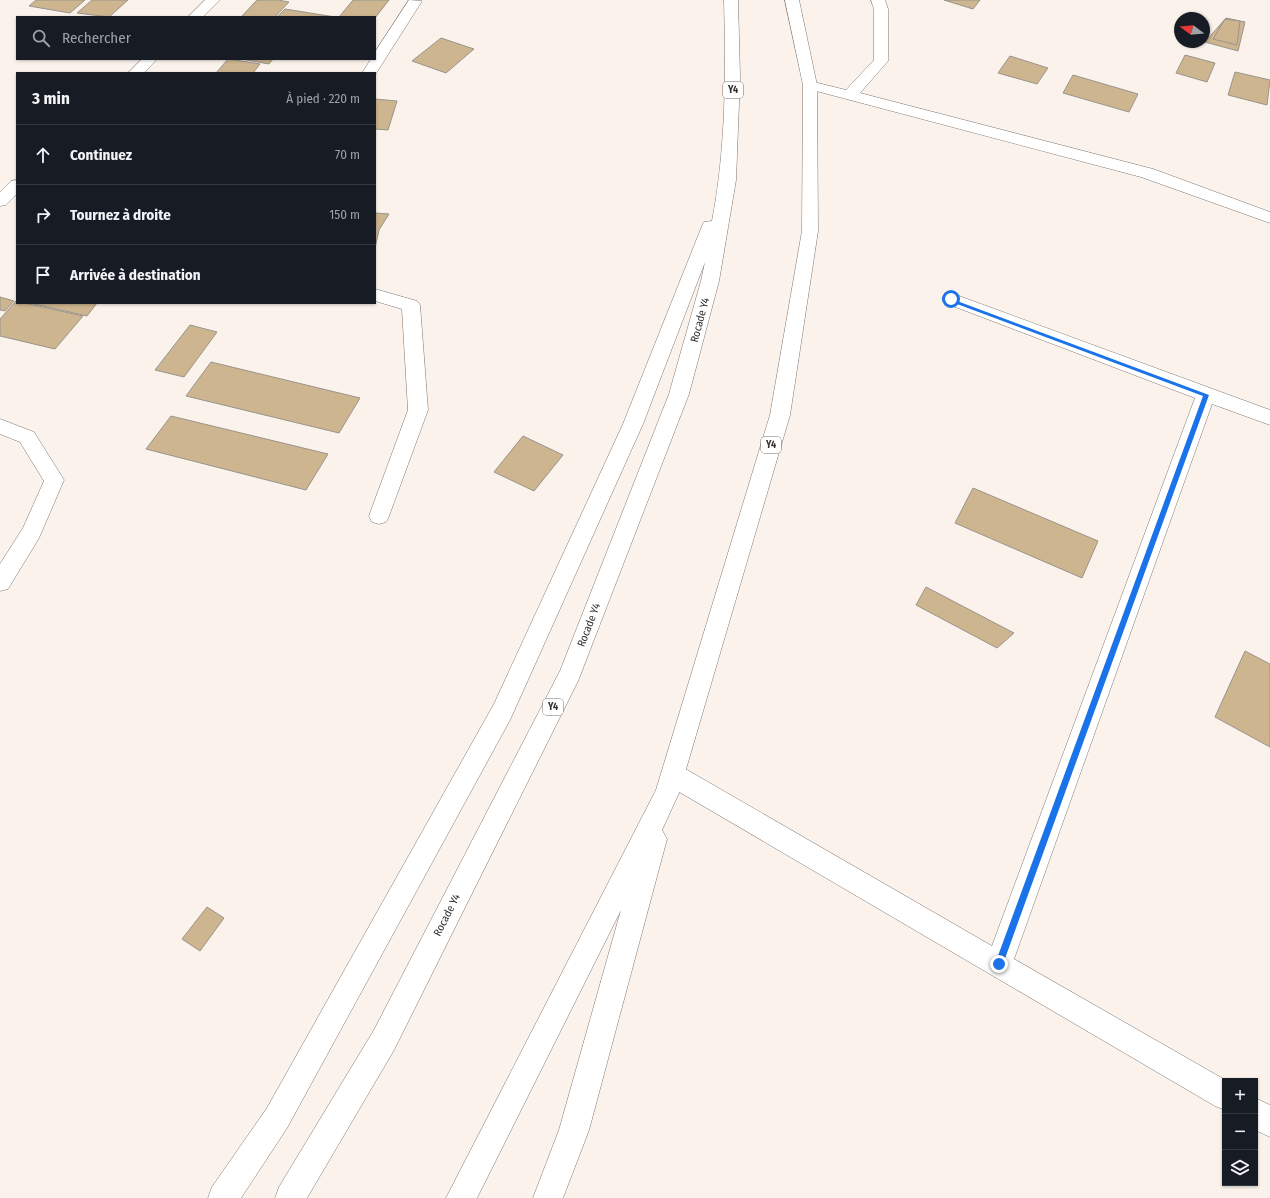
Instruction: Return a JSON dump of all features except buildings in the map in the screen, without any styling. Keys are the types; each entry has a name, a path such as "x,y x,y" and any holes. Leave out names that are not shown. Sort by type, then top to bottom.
{"main road":[{"path":"196,16 213,0"},
{"name":"Rocade Y4","path":"290,1198 384,1040 570,674 679,394 710,281 728,180 733,77 731,0"},
{"name":"Y4","path":"461,1198 670,784 780,416 810,231 810,84 792,0"},
{"path":"850,95 882,60 881,9 878,0"},
{"path":"370,72 415,1"},
{"path":"136,72 149,60"},
{"path":"810,84 1147,173 1270,218"},
{"path":"223,1198 277,1118 502,712 634,424 728,180"},
{"path":"0,201 16,186"},
{"path":"0,206 16,210"},
{"path":"376,295 411,305 418,410 379,516"},
{"path":"951,299 1270,418"},
{"path":"999,964 1206,395"},
{"path":"0,426 27,437 54,480 32,532 0,582"},
{"path":"548,1198 574,1130 670,784 999,964 1222,1094"},
{"path":"1257,1114 1270,1122"}],"route":[{"path":"951,299 1206,395 999,964"}]}
